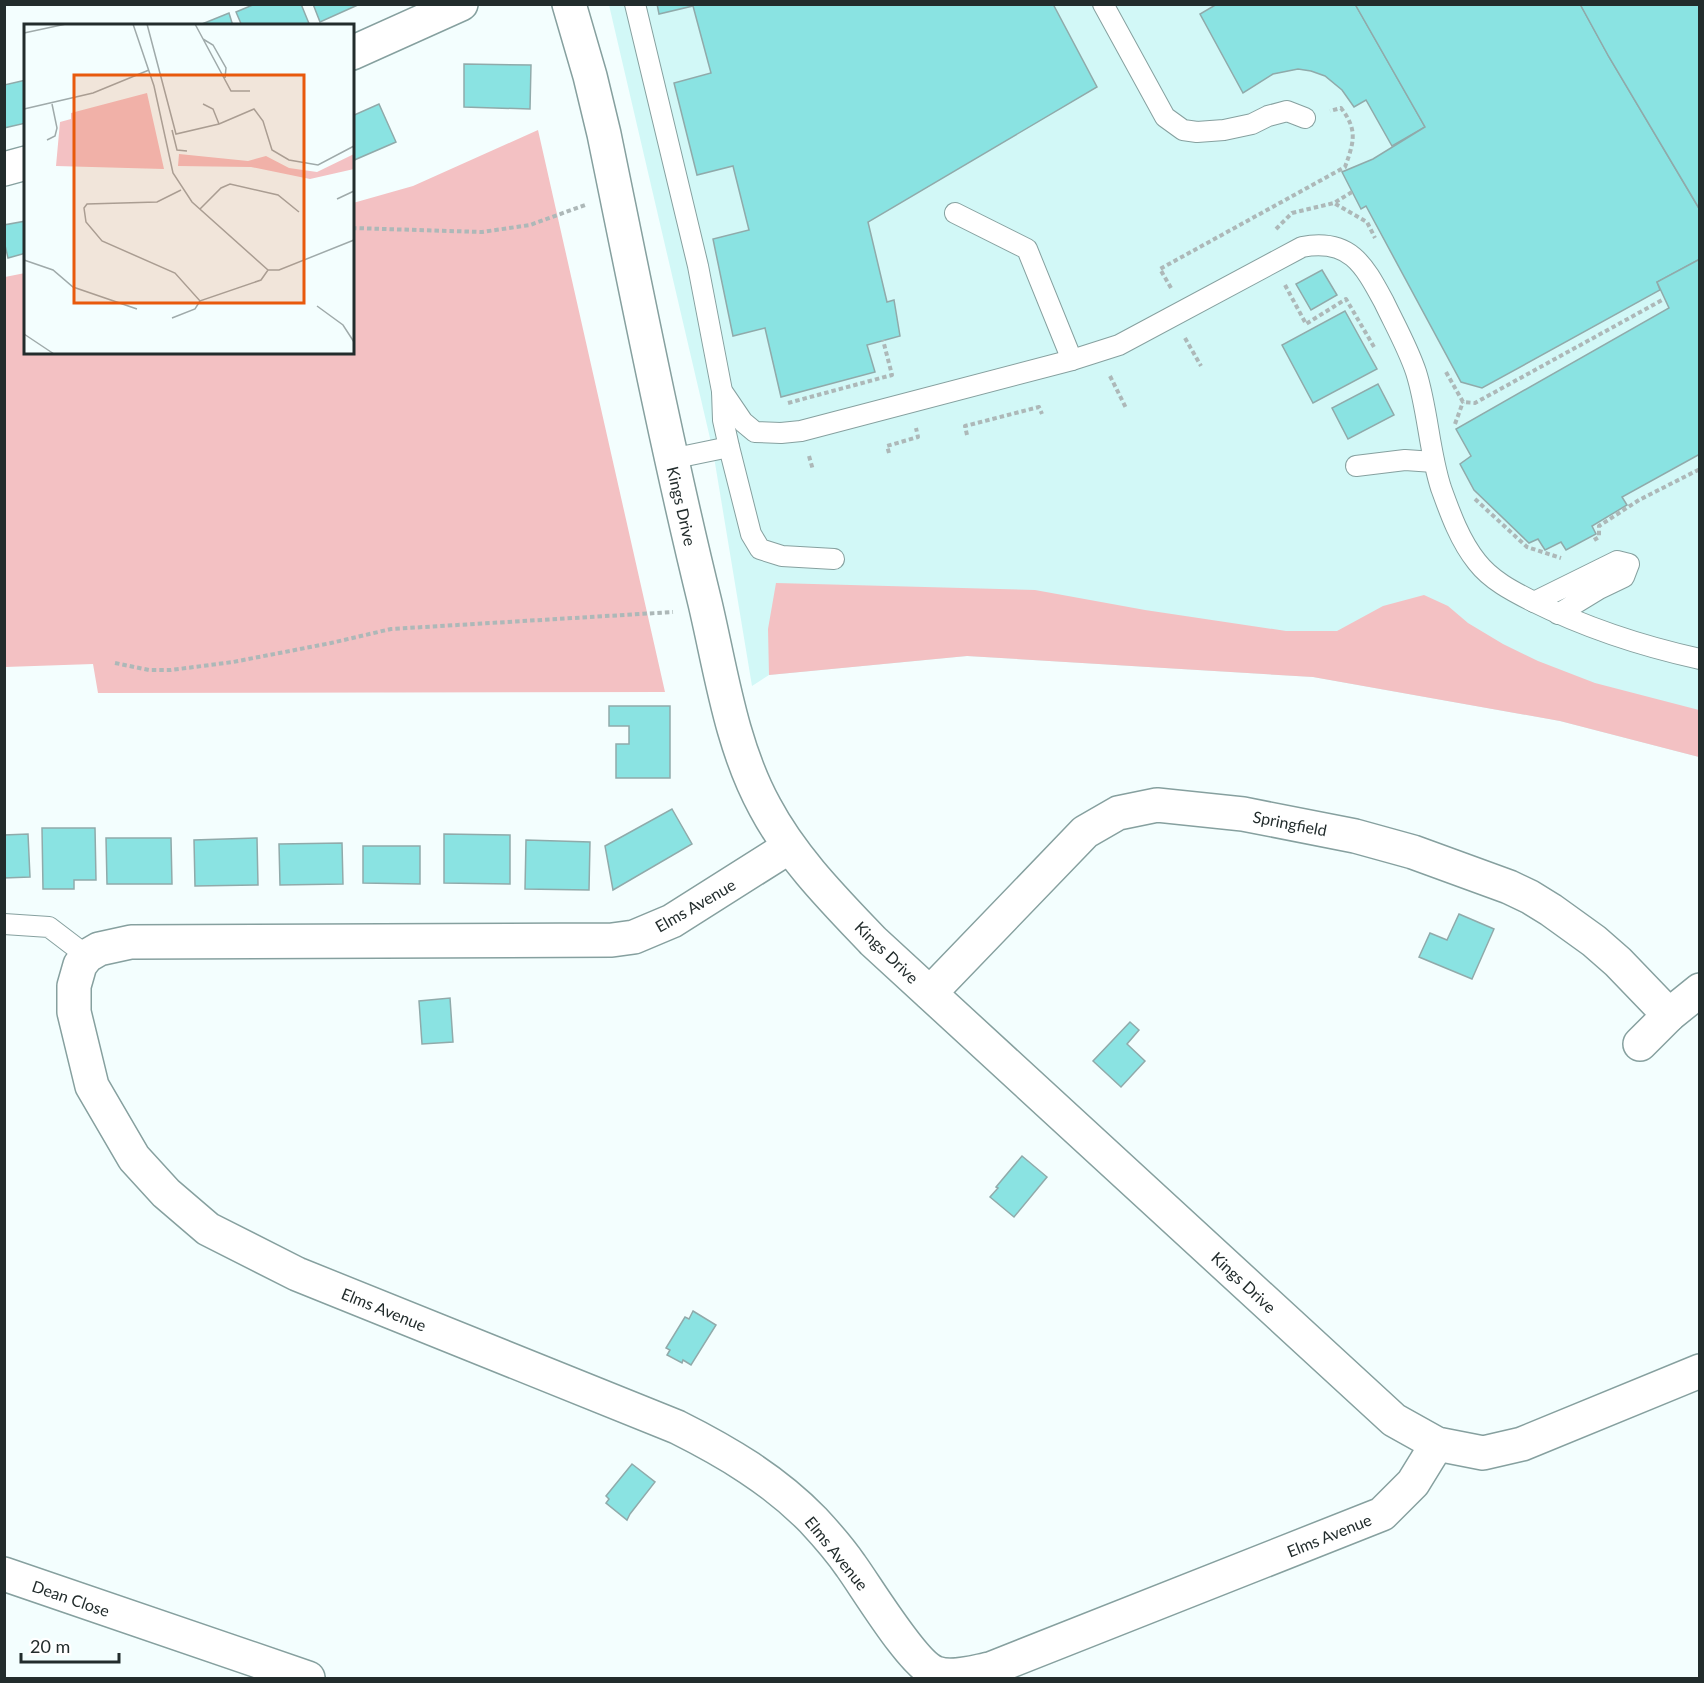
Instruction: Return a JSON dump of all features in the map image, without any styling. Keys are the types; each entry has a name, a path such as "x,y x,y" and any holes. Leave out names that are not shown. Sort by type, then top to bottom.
{"street":[{"path":"354,52 461,4"},
{"name":"Kings Drive","path":"569,4 590,76 718,668 742,750 764,805 789,847 873,941 1394,1420 1437,1444 1483,1453 1522,1444 1700,1371"},
{"path":"4,169 24,164"},
{"name":"Springfield","path":"930,993 1085,832 1118,813 1157,805 1243,814 1355,836 1413,852 1509,887 1551,910 1594,941 1669,1015"},
{"name":"Elms Avenue","path":"789,847 672,921 633,937 612,940 131,942 99,949 87,956 80,965 74,986 74,1012 92,1086 134,1158 166,1193 208,1229 297,1274 677,1427 751,1467 812,1520 850,1564 915,1658 934,1676 959,1675 990,1669 1382,1514 1413,1483 1437,1444"},
{"path":"1640,1044 1669,1015 1700,990"},
{"name":"Dean Close","path":"4,1574 308,1678"}],"lane":[{"path":"635,4 698,266 722,391 723,420 751,534 760,549 782,556 834,560"},
{"path":"1103,4 1165,117 1183,130 1197,132 1224,130 1252,124 1268,116 1287,111 1305,118"},
{"path":"1114,25 1119,4"},
{"path":"955,213 1027,249 1072,360"},
{"path":"722,391 748,428 755,432 765,434 801,430 1072,360 1119,345 1302,247 1317,244 1333,246 1344,250 1364,266 1400,334 1416,373 1441,488 1459,533 1478,563 1511,590 1558,614 1621,639 1700,659"},
{"path":"671,459 729,447"},
{"path":"1356,466 1405,460 1434,462"},
{"path":"1534,602 1617,561 1629,564 1624,577 1558,614"},
{"path":"4,924 49,927 87,956"}],"path":[{"path":"1180,283 1170,288 1160,269 1345,167 1354,141 1350,120 1341,108 1305,118"},
{"path":"354,228 482,232 530,225 616,193"},
{"path":"1271,235 1292,213 1334,203"},
{"path":"1463,402 1475,403 1664,299"},
{"path":"1185,338 1201,366"},
{"path":"780,433 775,407 892,375 883,340"},
{"path":"1442,366 1463,402"},
{"path":"1110,376 1126,408"},
{"path":"1451,434 1463,402"},
{"path":"967,435 965,426 1039,407 1042,414"},
{"path":"999,408 1001,416"},
{"path":"889,453 887,446 918,437 916,428"},
{"path":"808,454 813,470"},
{"path":"1589,542 1599,537 1599,526 1639,500 1700,469"},
{"path":"1472,493 1478,503 1527,548 1560,558 1570,553"},
{"path":"115,663 149,670 171,670 233,662 331,643 392,628 706,610"}],"shaded area":[{"path":"609,5 1699,5 1699,757 1560,721 1313,677 967,656 769,675 752,686 713,451"},
{"path":"538,130 665,692 98,693 93,664 5,667 5,277 24,273 24,354 354,354 354,203 413,186"},
{"path":"776,583 1035,590 1145,610 1286,631 1337,631 1383,606 1424,595 1448,606 1468,623 1503,644 1538,661 1595,683 1699,710 1699,757 1560,721 1313,677 967,656 769,675 768,629"}],"building":[{"path":"255,4 301,4 309,24 241,24 236,12"},
{"path":"313,4 360,4 320,22"},
{"path":"657,4 1053,4 1097,87 868,222 887,302 894,300 900,336 867,345 875,372 781,397 765,328 733,336 713,239 749,230 733,166 697,175 674,83 711,73 693,6 659,14"},
{"path":"1217,4 1355,4 1425,127 1392,146 1366,100 1354,107 1342,90 1325,76 1311,71 1298,69 1273,74 1243,93 1200,14"},
{"path":"1355,4 1580,4 1700,210 1700,259 1657,282 1660,290 1482,388 1461,382 1366,206 1361,209 1342,172 1373,159 1425,127"},
{"path":"1580,4 1700,4 1700,210 1609,57"},
{"path":"229,13 232,24 202,24"},
{"path":"464,64 531,65 530,109 464,107"},
{"path":"24,80 24,123 4,128 4,85"},
{"path":"379,104 396,142 354,160 354,115"},
{"path":"24,221 24,254 8,258 4,241 4,225"},
{"path":"1700,259 1700,454 1622,497 1627,505 1592,526 1596,534 1566,550 1561,542 1545,550 1538,539 1529,543 1474,490 1460,464 1471,456 1456,429 1669,308 1657,282"},
{"path":"1322,270 1337,295 1311,310 1296,284"},
{"path":"1345,311 1377,369 1313,403 1282,345"},
{"path":"1378,384 1394,415 1348,439 1332,408"},
{"path":"609,706 670,706 670,778 616,778 616,744 629,744 629,726 609,726"},
{"path":"672,809 692,844 613,890 605,846"},
{"path":"42,828 95,828 96,880 74,880 74,889 43,889"},
{"path":"28,834 30,877 4,878 4,835"},
{"path":"444,834 510,835 510,884 444,883"},
{"path":"106,838 171,838 172,884 107,884"},
{"path":"257,838 258,885 195,886 194,840"},
{"path":"526,840 590,842 589,890 525,889"},
{"path":"342,843 343,884 280,885 279,844"},
{"path":"363,846 420,846 420,884 363,883"},
{"path":"1459,914 1494,929 1472,979 1419,957 1430,933 1447,940"},
{"path":"450,998 453,1042 422,1044 419,1001"},
{"path":"1130,1022 1139,1030 1127,1044 1145,1061 1121,1087 1093,1061"},
{"path":"1022,1156 1047,1177 1014,1217 990,1197"},
{"path":"693,1311 716,1325 691,1365 667,1355 670,1350 666,1348 685,1317 689,1319"},
{"path":"632,1464 655,1482 627,1520 606,1503 609,1499 606,1496"}]}
